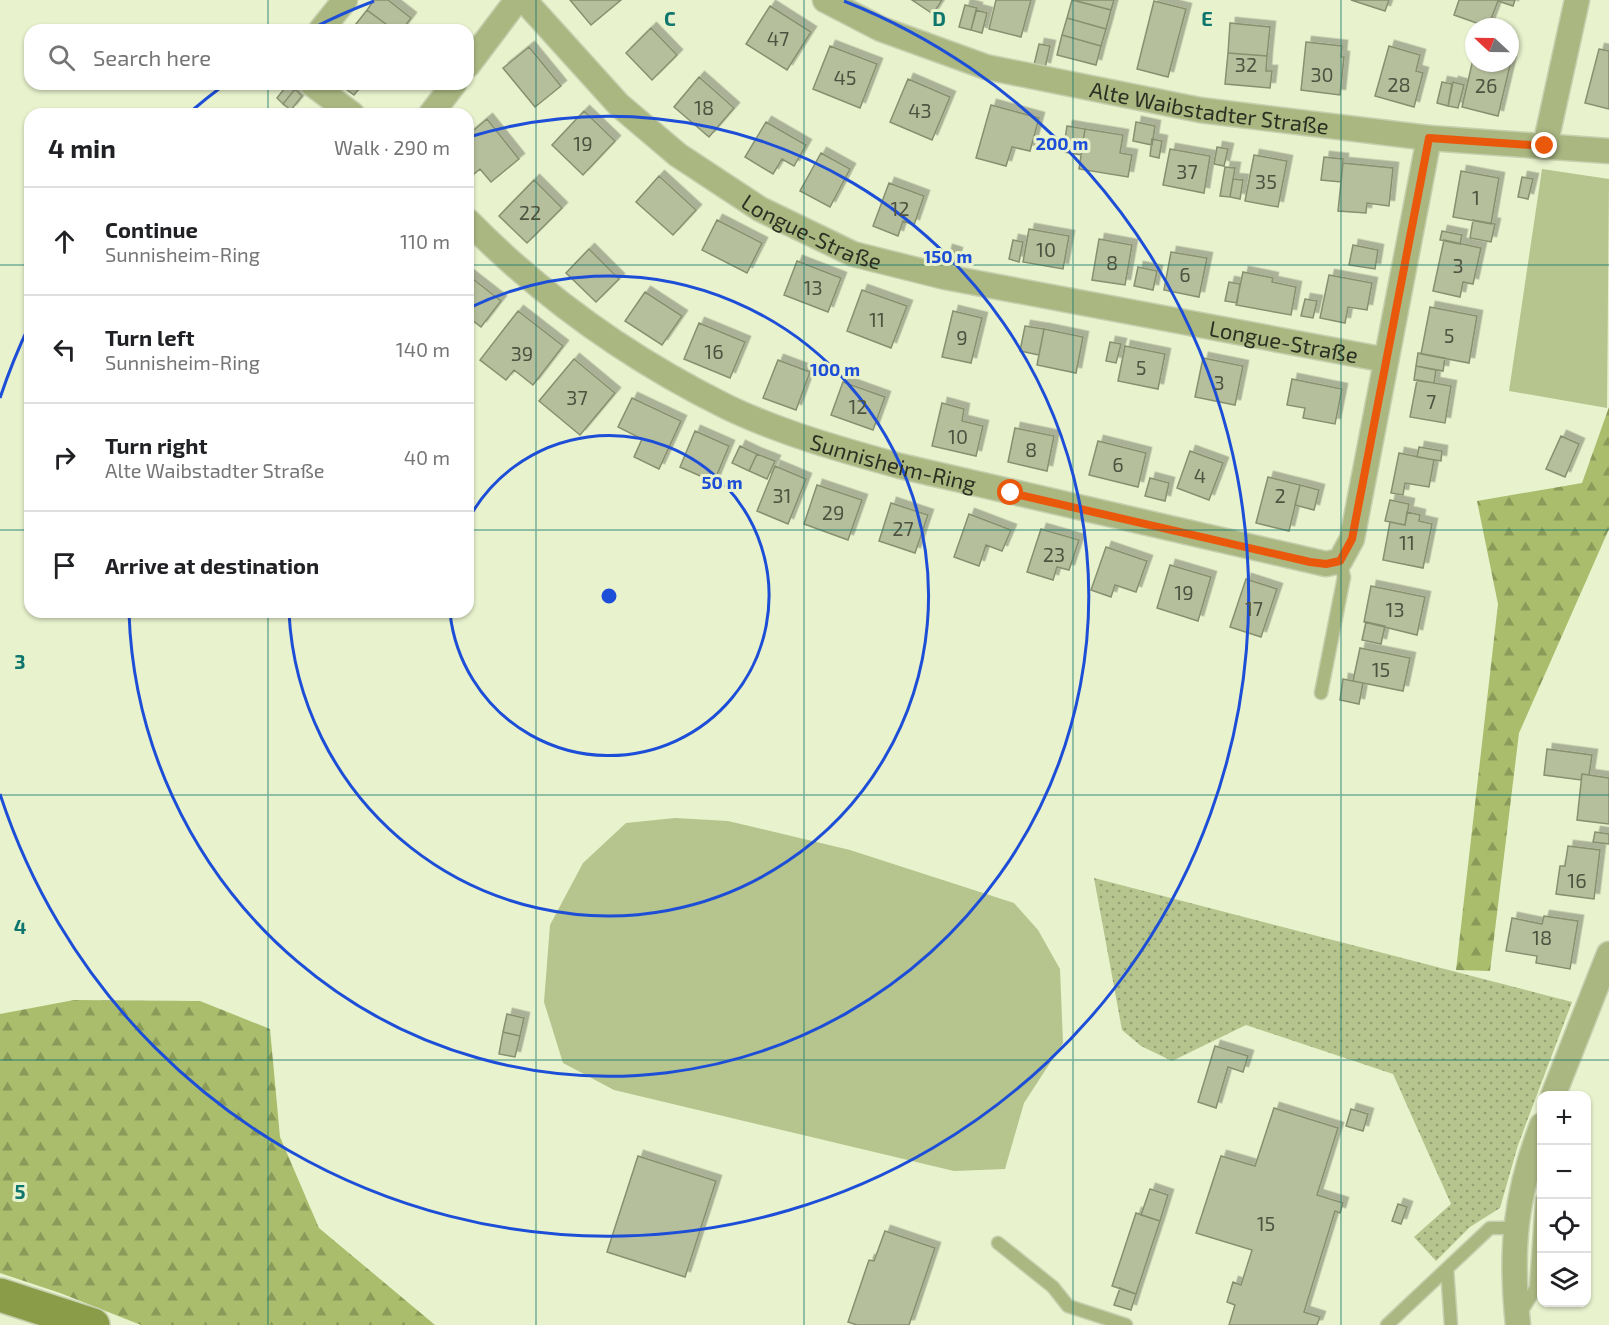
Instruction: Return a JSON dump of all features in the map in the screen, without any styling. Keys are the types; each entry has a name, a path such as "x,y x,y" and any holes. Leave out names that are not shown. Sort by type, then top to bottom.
{"main road":[{"path":"0,1295 93,1325"}],"street":[{"path":"326,24 345,0"},
{"path":"474,57 517,0"},
{"name":"Longue-Straße","path":"524,0 619,105 678,155 760,209 853,254 945,277 1386,360"},
{"name":"Alte Waibstadter Straße","path":"825,0 858,8 986,67 1200,110 1429,138 1609,152"},
{"path":"1545,146 1577,0"},
{"path":"320,90 344,108"},
{"path":"436,108 449,90"},
{"path":"1340,561 1352,539 1429,138"},
{"name":"Sunnisheim-Ring","path":"474,227 544,291 637,357 728,407 840,450 900,466 1310,562 1326,564 1340,561"},
{"path":"1555,1091 1609,954"},
{"path":"1517,1322 1512,1275 1515,1228 1526,1167 1537,1138"}],"lane":[{"path":"1321,693 1344,577 1340,561"},
{"path":"1388,1325 1490,1228 1515,1228"},
{"path":"998,1243 1053,1287 1068,1306 1126,1325"},
{"path":"1517,1322 1536,1288 1538,1253"},
{"path":"1447,1269 1451,1325"}],"green space":[{"path":"1542,169 1609,179 1607,408 1509,391"},
{"path":"1609,407 1609,529 1519,733 1490,971 1456,970 1498,604 1477,501 1582,483"},
{"path":"675,818 728,821 850,850 1014,903 1038,930 1060,969 1063,1043 1024,1103 1005,1169 954,1171 614,1090 563,1063 544,1002 550,925 583,863 626,823"},
{"path":"1094,878 1572,1002 1518,1145 1500,1208 1470,1227 1436,1261 1414,1237 1451,1204 1393,1074 1246,1025 1172,1061 1141,1046 1122,1030"},
{"path":"74,1000 200,1001 270,1029 280,1137 319,1228 435,1325 141,1325 60,1293 0,1273 0,1014"}],"building":[{"path":"374,0 388,0 411,18 406,24 386,24 367,10"},
{"path":"570,0 621,0 591,25"},
{"path":"912,0 942,0 933,14"},
{"path":"996,0 1031,0 1021,37 989,29"},
{"path":"1072,0 1111,10 1106,29 1067,18"},
{"path":"1073,0 1114,0 1111,10"},
{"path":"1351,0 1389,0 1385,11"},
{"path":"1459,0 1515,0 1513,6 1498,1 1491,18 1465,19 1454,15"},
{"path":"1154,1 1186,9 1168,77 1137,69"},
{"path":"965,5 977,8 971,30 959,27"},
{"path":"770,6 811,32 787,70 746,44"},
{"path":"367,10 386,24 356,24"},
{"path":"976,10 987,13 982,33 971,30"},
{"path":"1067,18 1106,29 1101,46 1062,35"},
{"path":"1230,23 1270,27 1267,56 1228,53"},
{"path":"651,28 677,55 652,80 626,53"},
{"path":"1062,35 1101,46 1096,65 1057,55"},
{"path":"1306,42 1342,46 1341,57 1344,57 1340,95 1301,90"},
{"path":"1039,44 1050,46 1045,68 1034,65"},
{"path":"830,46 877,64 860,108 813,89"},
{"path":"1389,46 1420,55 1416,71 1423,73 1414,107 1375,96"},
{"path":"529,47 561,86 535,107 503,68"},
{"path":"1599,49 1609,51 1609,109 1585,103"},
{"path":"1228,53 1267,56 1266,71 1272,71 1270,88 1225,84"},
{"path":"1470,72 1508,72 1498,116 1462,107"},
{"path":"699,77 734,108 709,137 674,107"},
{"path":"908,79 950,97 932,140 890,122"},
{"path":"1442,82 1452,84 1448,106 1437,103"},
{"path":"1453,82 1464,85 1458,108 1448,106"},
{"path":"283,90 294,90 283,104 277,98"},
{"path":"294,90 302,96 293,108 283,104"},
{"path":"347,90 358,90 354,95"},
{"path":"991,105 1039,118 1030,151 1012,147 1006,166 976,158"},
{"path":"584,111 615,141 583,175 552,145"},
{"path":"487,119 519,159 491,182 480,169 474,174 474,130"},
{"path":"766,122 806,145 794,166 782,159 773,174 745,157"},
{"path":"1136,122 1155,126 1152,145 1133,141"},
{"path":"1067,126 1085,129 1081,155 1063,152"},
{"path":"1085,129 1123,135 1120,153 1132,155 1128,177 1079,169"},
{"path":"1152,139 1162,141 1159,158 1150,156"},
{"path":"1217,147 1228,149 1224,166 1214,164"},
{"path":"1170,149 1210,156 1204,193 1163,185"},
{"path":"821,153 850,169 830,207 800,191"},
{"path":"1254,155 1287,161 1278,207 1245,201"},
{"path":"1324,157 1343,159 1341,182 1321,180"},
{"path":"1343,163 1393,168 1389,206 1367,203 1366,213 1338,211"},
{"path":"1225,167 1235,168 1230,197 1220,196"},
{"path":"1461,171 1499,178 1491,224 1453,217"},
{"path":"659,176 696,210 673,235 636,202"},
{"path":"1522,177 1533,179 1528,199 1518,197"},
{"path":"1233,179 1243,180 1240,199 1230,197"},
{"path":"534,180 562,208 527,243 499,216"},
{"path":"889,183 924,196 914,225 903,221 898,236 873,226"},
{"path":"717,220 762,243 747,273 702,250"},
{"path":"1473,220 1495,224 1491,242 1470,238"},
{"path":"1029,229 1069,236 1063,269 1023,262"},
{"path":"1442,231 1462,235 1460,244 1440,240"},
{"path":"1099,239 1132,245 1125,285 1092,280"},
{"path":"1013,240 1023,242 1019,262 1009,259"},
{"path":"1444,240 1481,248 1473,284 1463,282 1460,297 1433,291"},
{"path":"1353,245 1378,250 1375,269 1349,265"},
{"path":"589,249 619,279 596,302 566,273"},
{"path":"947,250 957,253 954,265 944,262"},
{"path":"1171,252 1207,258 1199,297 1164,290"},
{"path":"797,261 841,278 828,312 784,295"},
{"path":"1138,267 1157,271 1153,290 1134,286"},
{"path":"1243,272 1273,278 1272,282 1296,287 1291,315 1236,305"},
{"path":"1329,275 1372,283 1367,310 1348,307 1345,323 1320,318"},
{"path":"474,280 501,301 481,327 474,322"},
{"path":"1229,282 1240,284 1237,303 1225,301"},
{"path":"862,290 907,306 891,348 847,331"},
{"path":"645,292 682,316 662,345 625,321"},
{"path":"1305,299 1317,301 1313,318 1301,316"},
{"path":"1430,307 1477,316 1469,363 1421,354"},
{"path":"518,311 563,346 533,385 514,370 506,380 480,360"},
{"path":"953,311 982,318 971,363 942,357"},
{"path":"699,323 745,342 730,378 684,359"},
{"path":"1025,326 1044,329 1039,355 1020,351"},
{"path":"1044,329 1083,337 1076,373 1037,365"},
{"path":"1110,342 1121,344 1116,363 1106,361"},
{"path":"1125,346 1165,354 1158,389 1118,381"},
{"path":"1418,353 1445,358 1443,371 1416,366"},
{"path":"1203,358 1243,366 1235,405 1195,397"},
{"path":"574,359 615,393 580,435 539,401"},
{"path":"778,360 810,372 796,410 763,398"},
{"path":"1416,366 1436,370 1434,383 1414,380"},
{"path":"1292,379 1342,389 1335,424 1303,418 1305,408 1287,405"},
{"path":"1417,380 1451,386 1445,423 1410,417"},
{"path":"843,382 885,397 873,430 831,415"},
{"path":"632,398 681,421 659,469 634,457 642,439 618,427"},
{"path":"942,403 964,409 962,421 983,426 976,456 932,446"},
{"path":"1015,428 1054,436 1047,471 1008,462"},
{"path":"695,431 729,446 714,482 680,467"},
{"path":"1561,436 1579,444 1565,477 1546,469"},
{"path":"1098,441 1146,453 1138,487 1089,475"},
{"path":"740,446 757,454 749,471 732,463"},
{"path":"1419,447 1442,451 1441,461 1417,457"},
{"path":"1190,451 1223,463 1209,500 1177,488"},
{"path":"1399,453 1434,460 1429,487 1405,483 1403,495 1391,493"},
{"path":"757,454 775,461 767,479 749,471"},
{"path":"775,466 806,479 788,524 757,511"},
{"path":"1268,477 1300,485 1289,531 1256,523"},
{"path":"1150,478 1169,483 1165,501 1145,496"},
{"path":"817,485 862,500 848,540 804,524"},
{"path":"1300,485 1319,490 1314,510 1295,505"},
{"path":"1390,500 1409,504 1405,525 1385,521"},
{"path":"891,503 928,515 915,553 879,541"},
{"path":"1407,512 1420,515 1419,521 1432,524 1423,568 1383,560 1390,522 1405,525"},
{"path":"969,514 1011,530 1002,551 986,545 979,566 954,557"},
{"path":"1041,529 1079,540 1069,570 1057,567 1053,580 1027,572"},
{"path":"1106,547 1147,561 1136,592 1115,585 1111,597 1091,590"},
{"path":"1170,565 1211,577 1198,621 1157,608"},
{"path":"1246,579 1277,589 1261,637 1230,627"},
{"path":"1371,586 1425,597 1417,635 1364,622"},
{"path":"1366,622 1385,626 1381,644 1362,640"},
{"path":"1360,648 1410,658 1403,691 1353,681"},
{"path":"1343,679 1363,683 1359,704 1340,700"},
{"path":"1547,749 1592,755 1589,775 1582,774 1581,780 1544,775"},
{"path":"1582,774 1609,778 1609,824 1577,820"},
{"path":"1595,832 1609,834 1609,844 1593,842"},
{"path":"1568,846 1600,850 1594,899 1556,894 1560,866 1565,866"},
{"path":"1544,916 1578,921 1570,969 1536,963 1537,956 1506,951 1512,918 1542,924"},
{"path":"507,1014 524,1018 520,1036 503,1032"},
{"path":"503,1032 520,1036 515,1057 499,1054"},
{"path":"1215,1046 1248,1056 1243,1072 1228,1067 1216,1108 1198,1102"},
{"path":"1274,1108 1338,1128 1317,1195 1343,1203 1340,1213 1335,1211 1304,1312 1320,1317 1317,1325 1229,1325 1235,1305 1227,1302 1233,1282 1241,1285 1252,1250 1196,1233 1221,1156 1255,1166"},
{"path":"1351,1109 1368,1114 1363,1131 1346,1126"},
{"path":"638,1156 716,1181 685,1277 607,1252"},
{"path":"1150,1189 1168,1195 1160,1221 1141,1215"},
{"path":"1398,1204 1407,1207 1401,1224 1392,1221"},
{"path":"1136,1213 1160,1221 1136,1294 1112,1286"},
{"path":"885,1231 935,1248 909,1325 857,1325 848,1322 869,1260 874,1261"},
{"path":"1120,1288 1136,1294 1131,1310 1114,1305"}],"route":[{"path":"1011,493 1310,562 1326,564 1340,561 1348,551 1352,539 1429,138 1545,146"}]}
